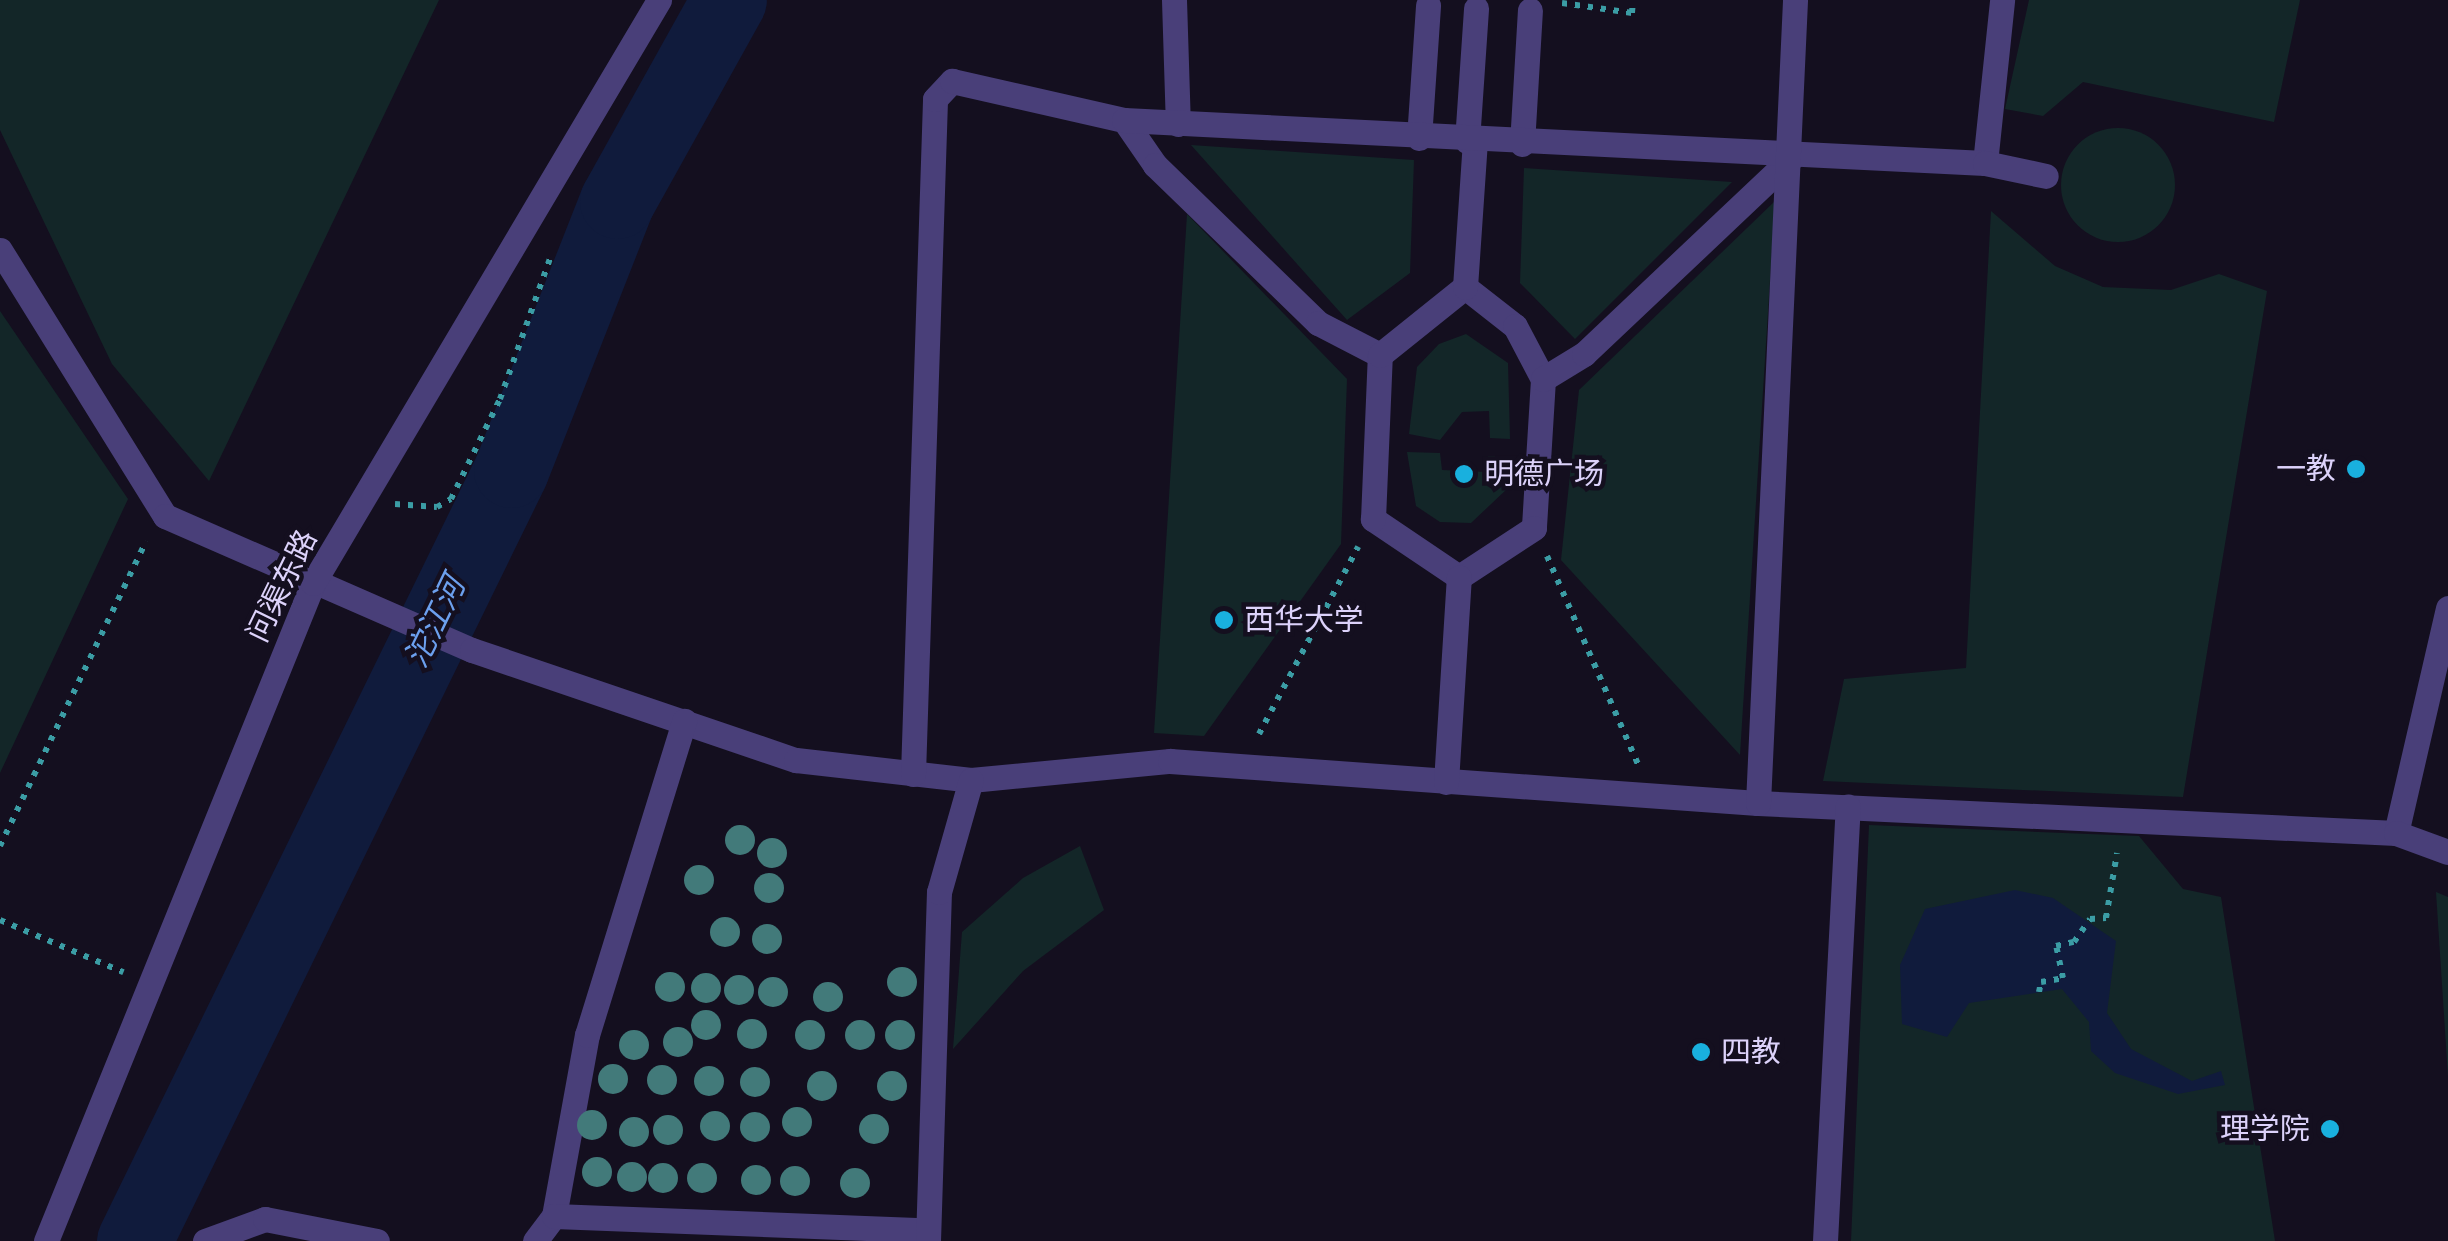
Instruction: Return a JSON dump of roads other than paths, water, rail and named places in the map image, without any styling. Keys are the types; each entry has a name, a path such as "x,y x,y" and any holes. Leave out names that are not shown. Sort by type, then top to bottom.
{"street":[{"name":"问渠东路","path":"46,1241 150,984 364,500 659,0"},
{"path":"1174,0 1178,124"},
{"path":"1758,803 1791,158 1795,0"},
{"path":"1985,163 2002,0"},
{"path":"1419,138 1428,6"},
{"path":"1522,144 1536,6"},
{"path":"1459,577 1373,519 1380,355 1465,287 1476,8"},
{"path":"913,774 935,98 952,81 1124,120 1791,158 1985,163 2046,176"},
{"path":"1124,120 1155,165 1318,323 1380,355"},
{"path":"1543,379 1584,354 1791,158"},
{"path":"0,250 164,516 472,650 796,760 971,780 1170,761 1758,803 2396,833 2448,852"},
{"path":"1459,577 1534,528 1543,379 1515,326 1465,287"},
{"path":"1446,782 1459,577"},
{"path":"2396,833 2448,608"},
{"path":"536,1241 554,1216 587,1035 684,721"},
{"path":"554,1216 926,1235 939,892 971,780"},
{"path":"1825,1241 1848,807"},
{"path":"205,1241 265,1218 378,1241"}],"water":[{"path":"2015,890 2053,898 2116,941 2107,1013 2131,1049 2192,1081 2221,1071 2225,1085 2178,1094 2115,1073 2091,1051 2089,1022 2062,989 1969,1003 1947,1037 1902,1024 1900,965 1925,909"}],"waterway":[{"name":"沱江河","path":"134,1241 511,470 617,201 729,0"}],"place":[{"name":"一教","path":"2356,469"},
{"name":"明德广场","path":"1464,474"},
{"name":"西华大学","path":"1224,620"},
{"name":"四教","path":"1701,1052"},
{"name":"理学院","path":"2330,1129"}]}
